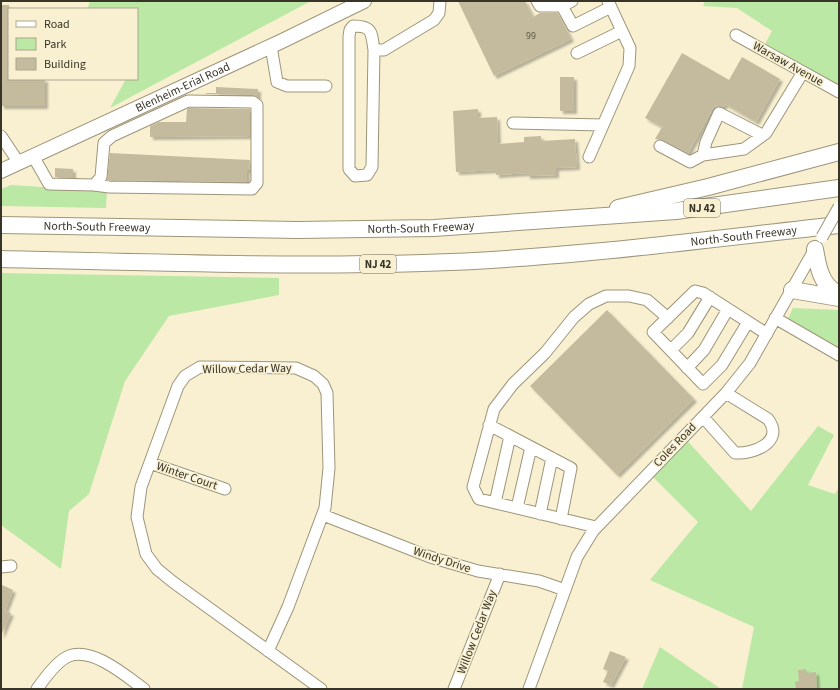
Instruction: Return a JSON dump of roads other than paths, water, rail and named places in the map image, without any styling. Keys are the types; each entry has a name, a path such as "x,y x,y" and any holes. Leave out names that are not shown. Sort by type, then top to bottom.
{"highway":[{"path":"564,220 708,187 838,152"},
{"name":"North-South Freeway","path":"1,225 298,230 434,228 676,211 839,188"},
{"name":"North-South Freeway","path":"1,259 255,264 425,263 516,258 667,245 839,225"},
{"path":"818,243 818,269 832,291 839,294"},
{"path":"1,262 58,260"},
{"path":"792,290 839,298"}],"main road":[{"name":"Blenheim-Erial Road","path":"1,171 271,46 364,1"}],"street":[{"path":"374,50 384,50 434,20 439,13 440,1"},
{"path":"537,1 540,6 567,3 573,26 609,4 630,48 629,66 589,157"},
{"path":"353,26 364,26 368,28 371,34 374,50 372,167 367,176 355,176 349,170 349,36 350,30 353,26"},
{"path":"577,53 622,31"},
{"name":"Warsaw Avenue","path":"736,35 839,92"},
{"path":"271,46 277,82 287,86 326,86"},
{"path":"660,146 690,162 704,155 744,149 766,133 803,72"},
{"path":"33,156 49,184 252,189 256,183 257,105 253,102 188,101 112,136 104,143 101,177 94,185"},
{"path":"704,155 706,142 719,113 762,135"},
{"path":"513,123 603,125"},
{"path":"1,136 19,163"},
{"name":"Coles Road","path":"529,689 577,557 596,528 726,393 750,363 839,207"},
{"path":"748,322 722,365 703,384 653,332 695,291 710,297 767,334"},
{"path":"596,528 479,499 474,486 494,409 513,384 545,353 574,317 589,304 606,296 629,296 646,300 668,318"},
{"path":"671,350 688,333 710,297"},
{"path":"687,368 704,350 728,309"},
{"path":"775,318 839,355"},
{"name":"Willow Cedar Way","path":"268,651 288,607 322,515 328,490 330,468 327,393 322,384 314,376 296,368 200,368 185,376 178,386 141,487 137,516 146,554 157,569 173,582 268,651 321,689"},
{"path":"702,417 735,453 741,454 762,448 769,442 772,433 772,425 768,419 726,393"},
{"path":"489,425 571,468 561,519"},
{"path":"495,503 510,436"},
{"path":"517,508 530,447"},
{"path":"540,514 552,458"},
{"name":"Winter Court","path":"150,463 225,489"},
{"name":"Windy Drive","path":"322,515 430,557 478,571 539,581 565,590"},
{"name":"Willow Cedar Way","path":"454,689 500,574"},
{"path":"37,689 46,676 64,660 70,656 82,654 98,658 144,689"}]}
